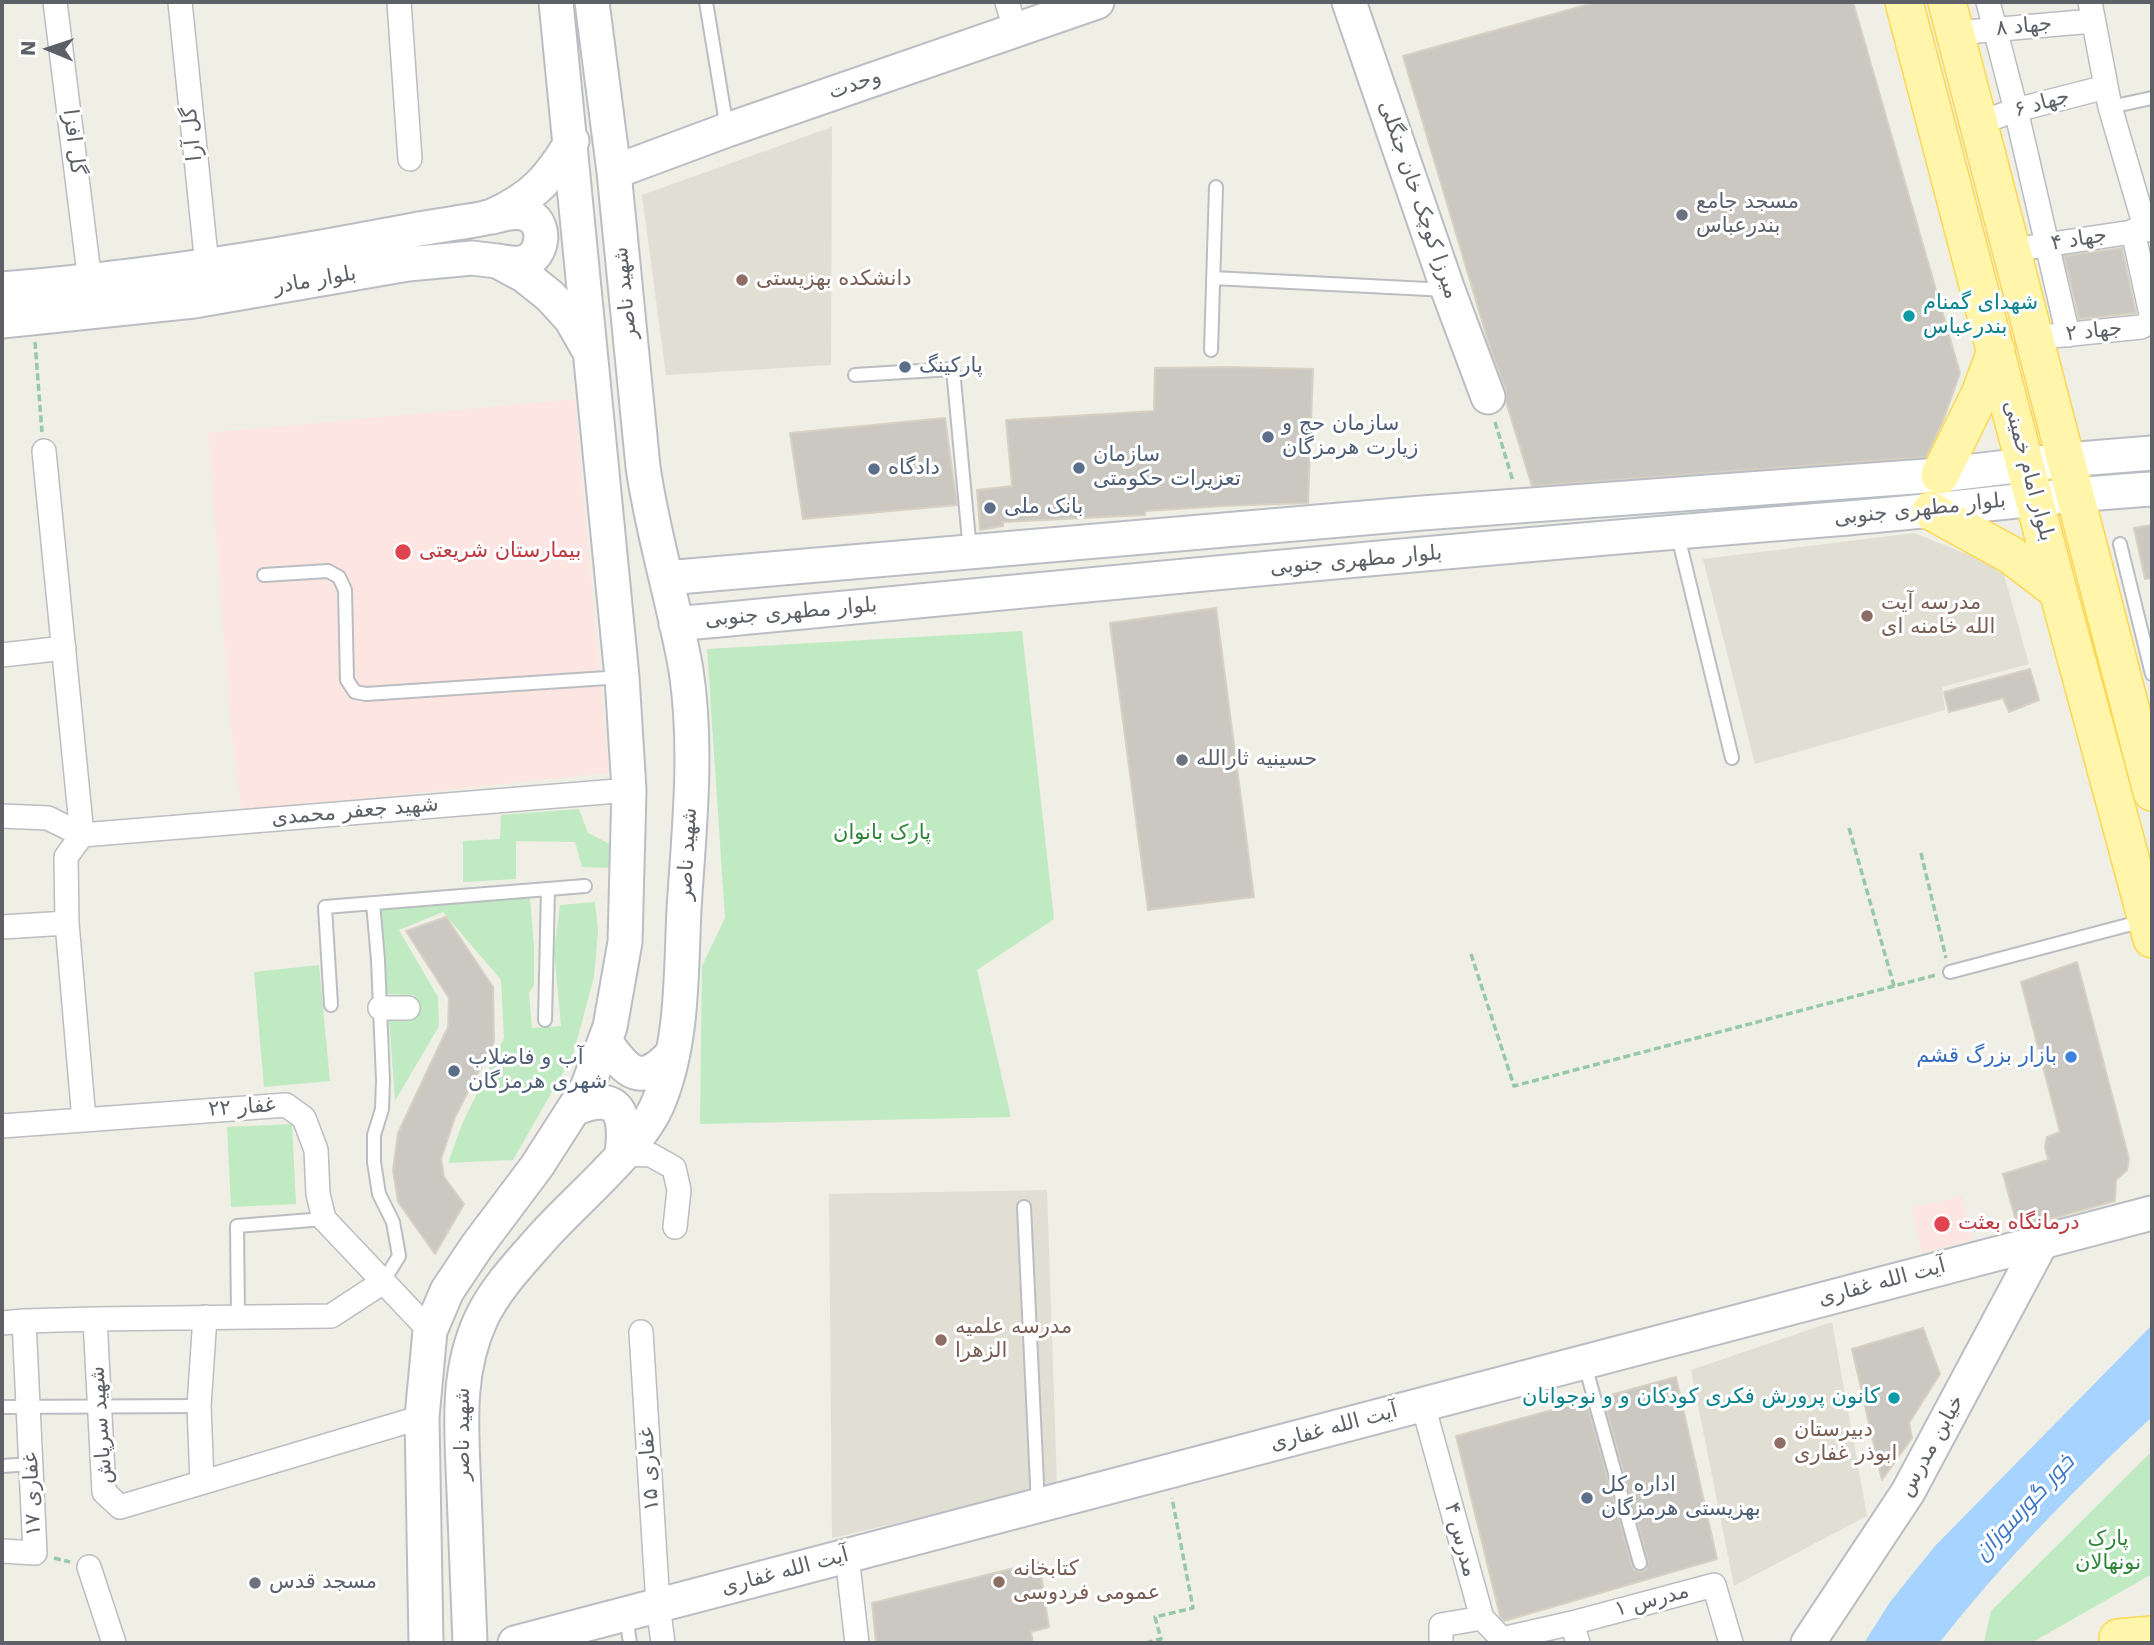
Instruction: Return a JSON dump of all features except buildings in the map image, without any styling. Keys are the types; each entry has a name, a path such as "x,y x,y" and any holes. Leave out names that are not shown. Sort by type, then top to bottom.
{"main road":[{"name":"بلوار امام خمینی","path":"1904,2 2150,930"},
{"name":"بلوار امام خمینی","path":"1951,17 2012,250 2051,336 2071,477 2147,751 2152,792"},
{"path":"1940,475 1980,394 1996,351"},
{"path":"1931,511 2011,555 2058,591"}],"street":[{"name":"گل افزا","path":"55,2 90,282"},
{"name":"گل آرا","path":"180,2 207,266"},
{"path":"400,2 410,159"},
{"name":"شهید ناصر","path":"426,1643 422,1417 430,1331 447,1291 537,1166 587,1088 605,1041 618,989 625,942 628,790 622,677 589,351 572,141 556,2"},
{"name":"شهید ناصر","path":"470,1643 461,1394 469,1351 493,1296 542,1237 645,1128 658,1104 669,1073 679,1008 691,793 691,728 687,683 666,578 649,511 643,467 614,173 592,2"},
{"name":"وحدت","path":"614,173 1011,15 1097,2"},
{"path":"1324,2 1368,53"},
{"name":"میرزا کوچک خان جنگلی","path":"1349,2 1448,290 1488,397"},
{"path":"1988,2 2017,110 2048,245 2051,336"},
{"path":"2091,11 2108,97 2144,230 2152,320"},
{"name":"جهاد ۸","path":"1951,17 1995,29 2091,11"},
{"name":"جهاد ۶","path":"1979,123 2017,110 2108,97"},
{"name":"بلوار مادر","path":"2,289 90,282 207,266 490,217 541,186 572,141"},
{"path":"490,217 518,213 529,215 537,223 541,236 539,248 533,257 524,262 497,261"},
{"name":"جهاد ۴","path":"2012,250 2144,230"},
{"name":"بلوار مادر","path":"18,320 194,301 442,260 472,258 497,261 525,276 551,296 571,319 589,351"},
{"name":"جهاد ۲","path":"2051,336 2141,327 2152,320"},
{"path":"44,451 82,835 66,857 67,923 84,1120"},
{"path":"2031,481 2071,477 2152,453"},
{"name":"بلوار مطهری جنوبی","path":"666,578 1422,513 1940,475 2031,481"},
{"path":"2071,477 2152,489"},
{"name":"بلوار مطهری جنوبی","path":"676,624 1605,537 1931,511 2031,481"},
{"path":"1601,500 1605,537"},
{"path":"1069,543 1073,587"},
{"path":"2,655 64,648"},
{"name":"شهید جعفر محمدی","path":"82,835 628,790"},
{"path":"2,816 48,818 82,835"},
{"path":"2,927 67,923"},
{"path":"380,1008 408,1008"},
{"path":"605,1041 621,1065 644,1074 653,1072 672,1054"},
{"path":"574,1109 592,1101 604,1101 616,1107 623,1118 625,1131 622,1154 651,1156 674,1168 680,1190 675,1227"},
{"name":"غفار ۲۲","path":"2,1126 286,1105 304,1118 316,1150 318,1194 324,1219"},
{"name":"آیت الله غفاری","path":"515,1643 628,1629 658,1605 2152,1213"},
{"path":"324,1219 430,1331"},
{"name":"خیابن مدرس","path":"1808,1643 1908,1492 2042,1241"},
{"path":"13,1322 331,1316 383,1282"},
{"path":"202,1482 199,1406 205,1317"},
{"name":"شهید سرپاش","path":"95,1319 104,1492 120,1507 422,1417"},
{"name":"غفاری ۱۷","path":"13,1322 29,1407 35,1553"},
{"name":"غفاری ۱۵","path":"641,1332 658,1605 663,1643"},
{"name":"مدرس ۴","path":"1423,1405 1482,1618"},
{"path":"2,1551 35,1553"},
{"path":"847,1556 857,1643"},
{"path":"89,1567 114,1643"},
{"name":"مدرس ۱","path":"1575,1633 1714,1585 1731,1643"},
{"path":"1441,1643 1441,1625 1482,1618 1502,1639 1575,1633"},
{"path":"2125,1639 2152,1621"}],"lane":[{"path":"706,2 727,130"},
{"path":"2108,97 2152,98"},
{"path":"1211,350 1216,187"},
{"path":"1213,278 1448,290"},
{"path":"855,375 953,369 970,551"},
{"path":"1677,531 1732,758"},
{"path":"2120,544 2152,674"},
{"path":"264,575 328,571 339,578 345,590 347,680 355,692 366,694 622,677"},
{"path":"331,1005 325,907 584,886"},
{"path":"545,1020 548,889"},
{"path":"373,903 383,1080 382,1108 374,1135 374,1162 379,1194 393,1222 399,1256 383,1282"},
{"path":"1950,972 2150,930"},
{"path":"1024,1207 1038,1506"},
{"path":"238,1317 237,1226 324,1219"},
{"path":"1584,1362 1640,1563"},
{"path":"2,1407 199,1406"},
{"path":"2,1466 32,1464"}],"path":[{"path":"18,320 44,451"},
{"path":"1488,397 1519,507"},
{"path":"1849,828 1894,986"},
{"path":"1471,954 1514,1086 1950,972 1921,853"},
{"path":"1146,1643 1161,1639 1155,1617 1194,1608 1167,1472"},
{"name":"غفاری ۱۷","path":"35,1553 89,1567"}],"shaded area":[{"name":"دانشکده بهزیستی","path":"832,127 831,365 666,375 642,195"},
{"name":"بیمارستان شریعتی","path":"575,399 609,773 242,811 231,728 208,433"},
{"name":"مدرسه آیت الله خامنه ای","path":"1914,533 2002,568 2029,664 1942,687 1945,710 1755,764 1703,559"},
{"name":"مدرسه علمیه الزهرا","path":"1047,1190 1057,1486 832,1538 829,1194"},
{"name":"درمانگاه بعثت","path":"1962,1196 1973,1240 1922,1253 1912,1208"},
{"name":"دبیرستان ابوذر غفاری","path":"1832,1322 1867,1516 1734,1586 1691,1370"}],"green space":[{"name":"پارک بانوان","path":"1022,631 1054,919 977,970 1011,1117 700,1124 702,966 725,918 707,649"},
{"path":"579,809 588,833 612,845 612,868 582,867 575,842 516,841 516,879 463,882 463,841 500,839 501,815"},
{"path":"530,897 534,947 534,985 529,993 532,1028 561,1026 554,951 560,905 595,902 598,931 594,977 573,1055 513,1160 448,1163 462,1124 504,1038 501,980 443,912 399,930 438,997 439,1026 395,1101 389,1018 415,1019 414,995 386,994 380,909"},
{"path":"319,965 330,1081 264,1087 254,972"},
{"path":"292,1124 296,1204 231,1207 227,1127"},
{"name":"پارک نونهالان","path":"2152,1451 2152,1574 2031,1643 1984,1643 1991,1611"}],"water":[{"name":"خور گورسوزان","path":"2152,1325 2152,1417 2041,1526 1939,1643 1864,1643 1890,1602 1935,1546"}],"place":[{"name":"مسجد جامع بندرعباس","path":"1682,215"},
{"name":"دانشکده بهزیستی","path":"742,280"},
{"name":"شهدای گمنام بندرعباس","path":"1909,316"},
{"name":"پارکینگ","path":"905,367"},
{"name":"سازمان حج و زیارت هرمزگان","path":"1268,437"},
{"name":"سازمان تعزیرات حکومتی","path":"1079,468"},
{"name":"دادگاه","path":"874,469"},
{"name":"بانک ملی","path":"990,508"},
{"name":"بیمارستان شریعتی","path":"403,552"},
{"name":"مدرسه آیت الله خامنه ای","path":"1867,616"},
{"name":"حسینیه ثارالله","path":"1182,760"},
{"name":"بازار بزرگ قشم","path":"2071,1057"},
{"name":"آب و فاضلاب شهری هرمزگان","path":"454,1071"},
{"name":"درمانگاه بعثت","path":"1942,1224"},
{"name":"مدرسه علمیه الزهرا","path":"941,1340"},
{"name":"کانون پرورش فکری کودکان و و نوجوانان","path":"1894,1398"},
{"name":"دبیرستان ابوذر غفاری","path":"1780,1443"},
{"name":"اداره کل بهزیستی هرمزگان","path":"1587,1498"},
{"name":"کتابخانه عمومی فردوسی","path":"999,1582"},
{"name":"مسجد قدس","path":"255,1583"}]}
